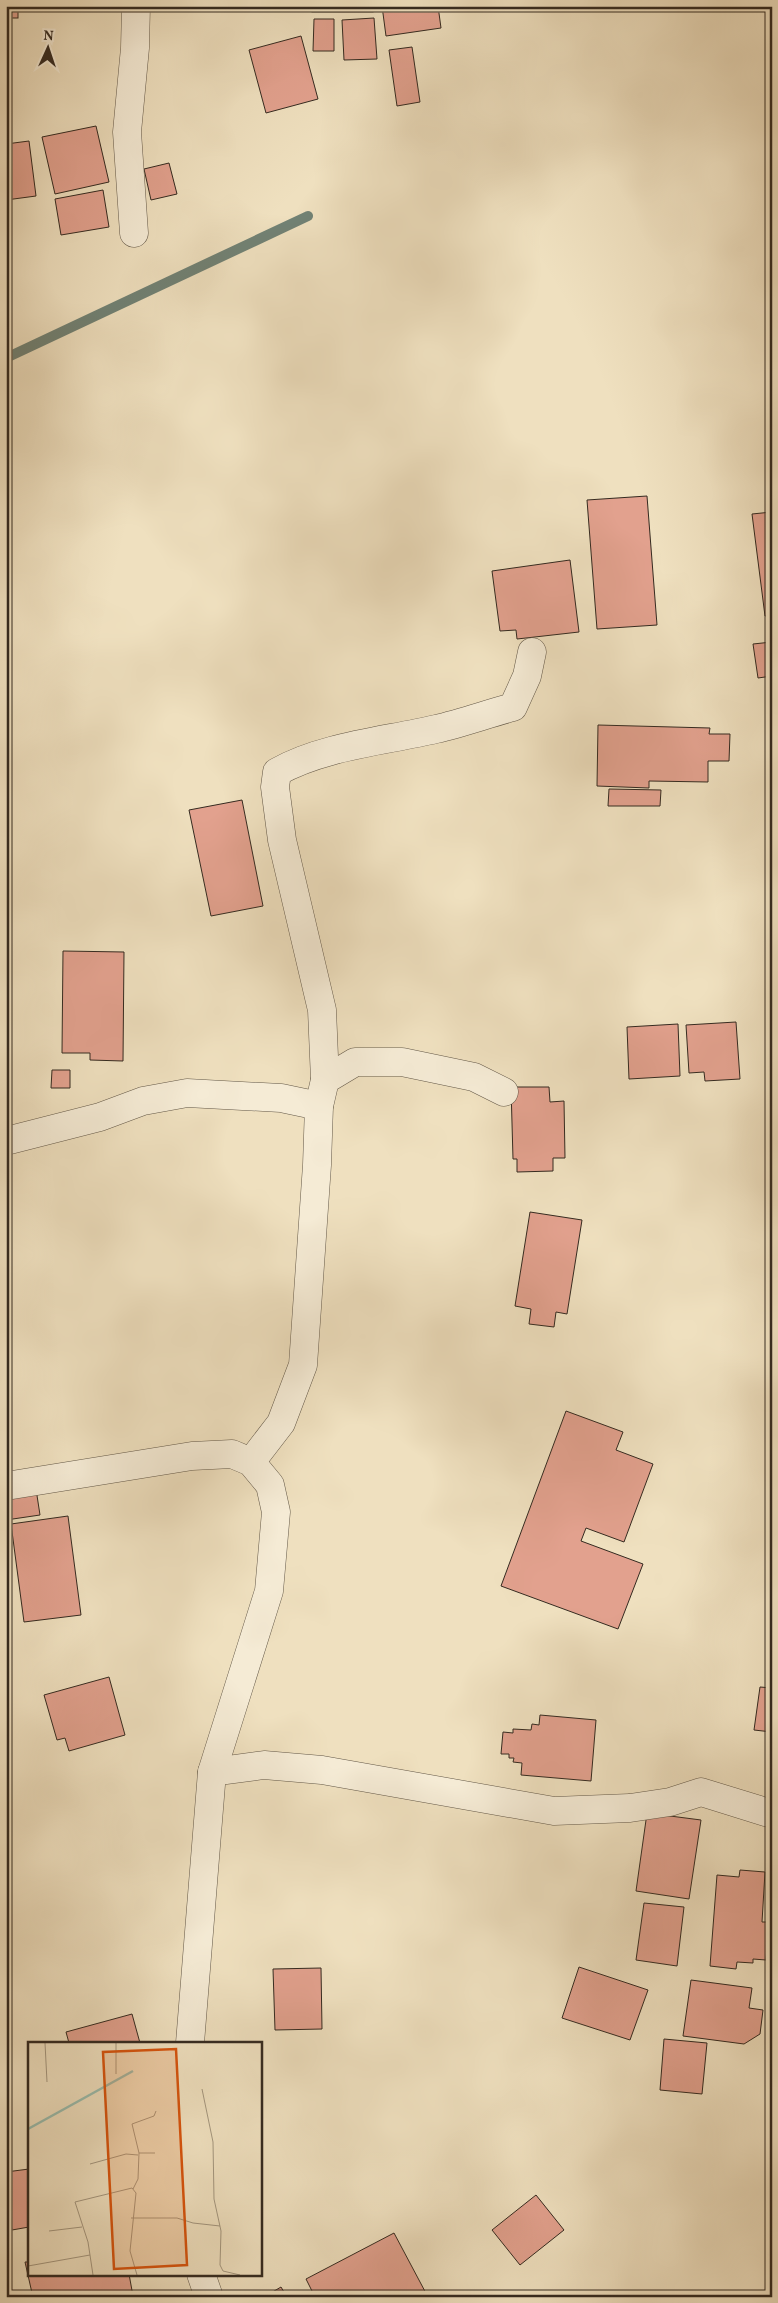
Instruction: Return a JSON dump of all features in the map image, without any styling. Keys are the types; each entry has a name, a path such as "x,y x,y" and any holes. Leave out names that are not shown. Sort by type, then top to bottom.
{"street":[{"path":"134,233 127,132 136,48 136,6"},
{"path":"251,1462 280,1423 303,1365 322,1093 322,1010 282,840 276,787 277,772 288,766 347,748 437,729 513,707 528,676 532,652"},
{"path":"6,1141 100,1117 143,1101 187,1093 281,1098 322,1093 355,1062 402,1062 474,1077 504,1092"},
{"path":"6,1486 192,1456 232,1454 251,1462 270,1485 276,1512 269,1591 212,1772 190,2042"},
{"path":"212,1772 264,1765 322,1770 554,1811 630,1808 670,1802 702,1792 772,1814"},
{"path":"202,2276 209,2297"}],"building":[{"path":"6,6 18,6 18,18 6,18"},
{"path":"312,6 373,6 373,12 312,12"},
{"path":"382,6 438,6 441,28 386,36"},
{"path":"374,18 377,59 344,60 342,20"},
{"path":"314,19 334,19 334,51 313,51"},
{"path":"301,36 318,99 266,113 249,50"},
{"path":"412,47 420,102 397,106 389,50"},
{"path":"96,126 109,182 55,194 42,137"},
{"path":"29,141 36,196 6,200 6,144"},
{"path":"169,163 177,194 151,200 144,169"},
{"path":"103,190 109,227 61,235 55,199"},
{"path":"647,496 657,625 597,629 587,500"},
{"path":"772,512 772,615 765,616 752,514"},
{"path":"570,560 579,632 517,639 516,630 500,631 492,571"},
{"path":"772,642 772,676 758,678 753,644"},
{"path":"598,725 710,728 709,734 730,734 729,761 708,761 708,782 649,781 649,788 597,786"},
{"path":"609,789 661,790 660,806 608,806"},
{"path":"242,800 263,906 211,916 189,810"},
{"path":"63,951 124,952 123,1061 90,1060 90,1053 62,1053"},
{"path":"736,1022 740,1079 705,1081 704,1072 689,1073 686,1025"},
{"path":"678,1024 680,1076 629,1079 627,1027"},
{"path":"52,1070 70,1070 70,1088 51,1088"},
{"path":"511,1087 549,1087 550,1102 564,1101 565,1158 553,1158 553,1171 517,1172 517,1159 513,1159"},
{"path":"530,1212 582,1220 567,1314 556,1312 554,1327 529,1324 531,1309 515,1306"},
{"path":"566,1411 623,1432 616,1450 653,1464 624,1542 586,1528 581,1541 643,1564 618,1629 501,1586"},
{"path":"36,1489 40,1515 6,1520 6,1494"},
{"path":"68,1516 81,1615 24,1622 11,1524"},
{"path":"109,1677 125,1735 69,1751 65,1738 57,1740 44,1695"},
{"path":"760,1687 772,1688 772,1732 754,1730"},
{"path":"540,1715 596,1720 591,1781 521,1775 522,1763 513,1762 514,1758 509,1758 509,1754 501,1754 503,1732 513,1733 513,1729 531,1730 532,1724 539,1725"},
{"path":"647,1813 701,1820 689,1899 636,1891"},
{"path":"740,1870 765,1872 762,1922 769,1922 766,1960 753,1959 753,1963 737,1962 736,1969 710,1966 717,1875 739,1877"},
{"path":"644,1903 684,1907 677,1966 636,1960"},
{"path":"579,1967 648,1990 630,2040 562,2018"},
{"path":"321,1968 322,2029 275,2030 273,1969"},
{"path":"691,1980 752,1988 749,2008 763,2010 760,2034 744,2044 683,2036"},
{"path":"132,2014 140,2042 69,2042 66,2032"},
{"path":"664,2039 707,2043 702,2094 660,2090"},
{"path":"28,2169 28,2227 12,2230 6,2190 6,2172"},
{"path":"536,2195 564,2230 520,2265 492,2230"},
{"path":"394,2233 428,2297 315,2297 306,2279"},
{"path":"25,2262 28,2262 28,2275"},
{"path":"28,2276 129,2276 133,2296 37,2297 36,2293 32,2293"},
{"path":"281,2287 287,2297 264,2297"}],"waterway":[{"path":"6,358 308,216"}]}
